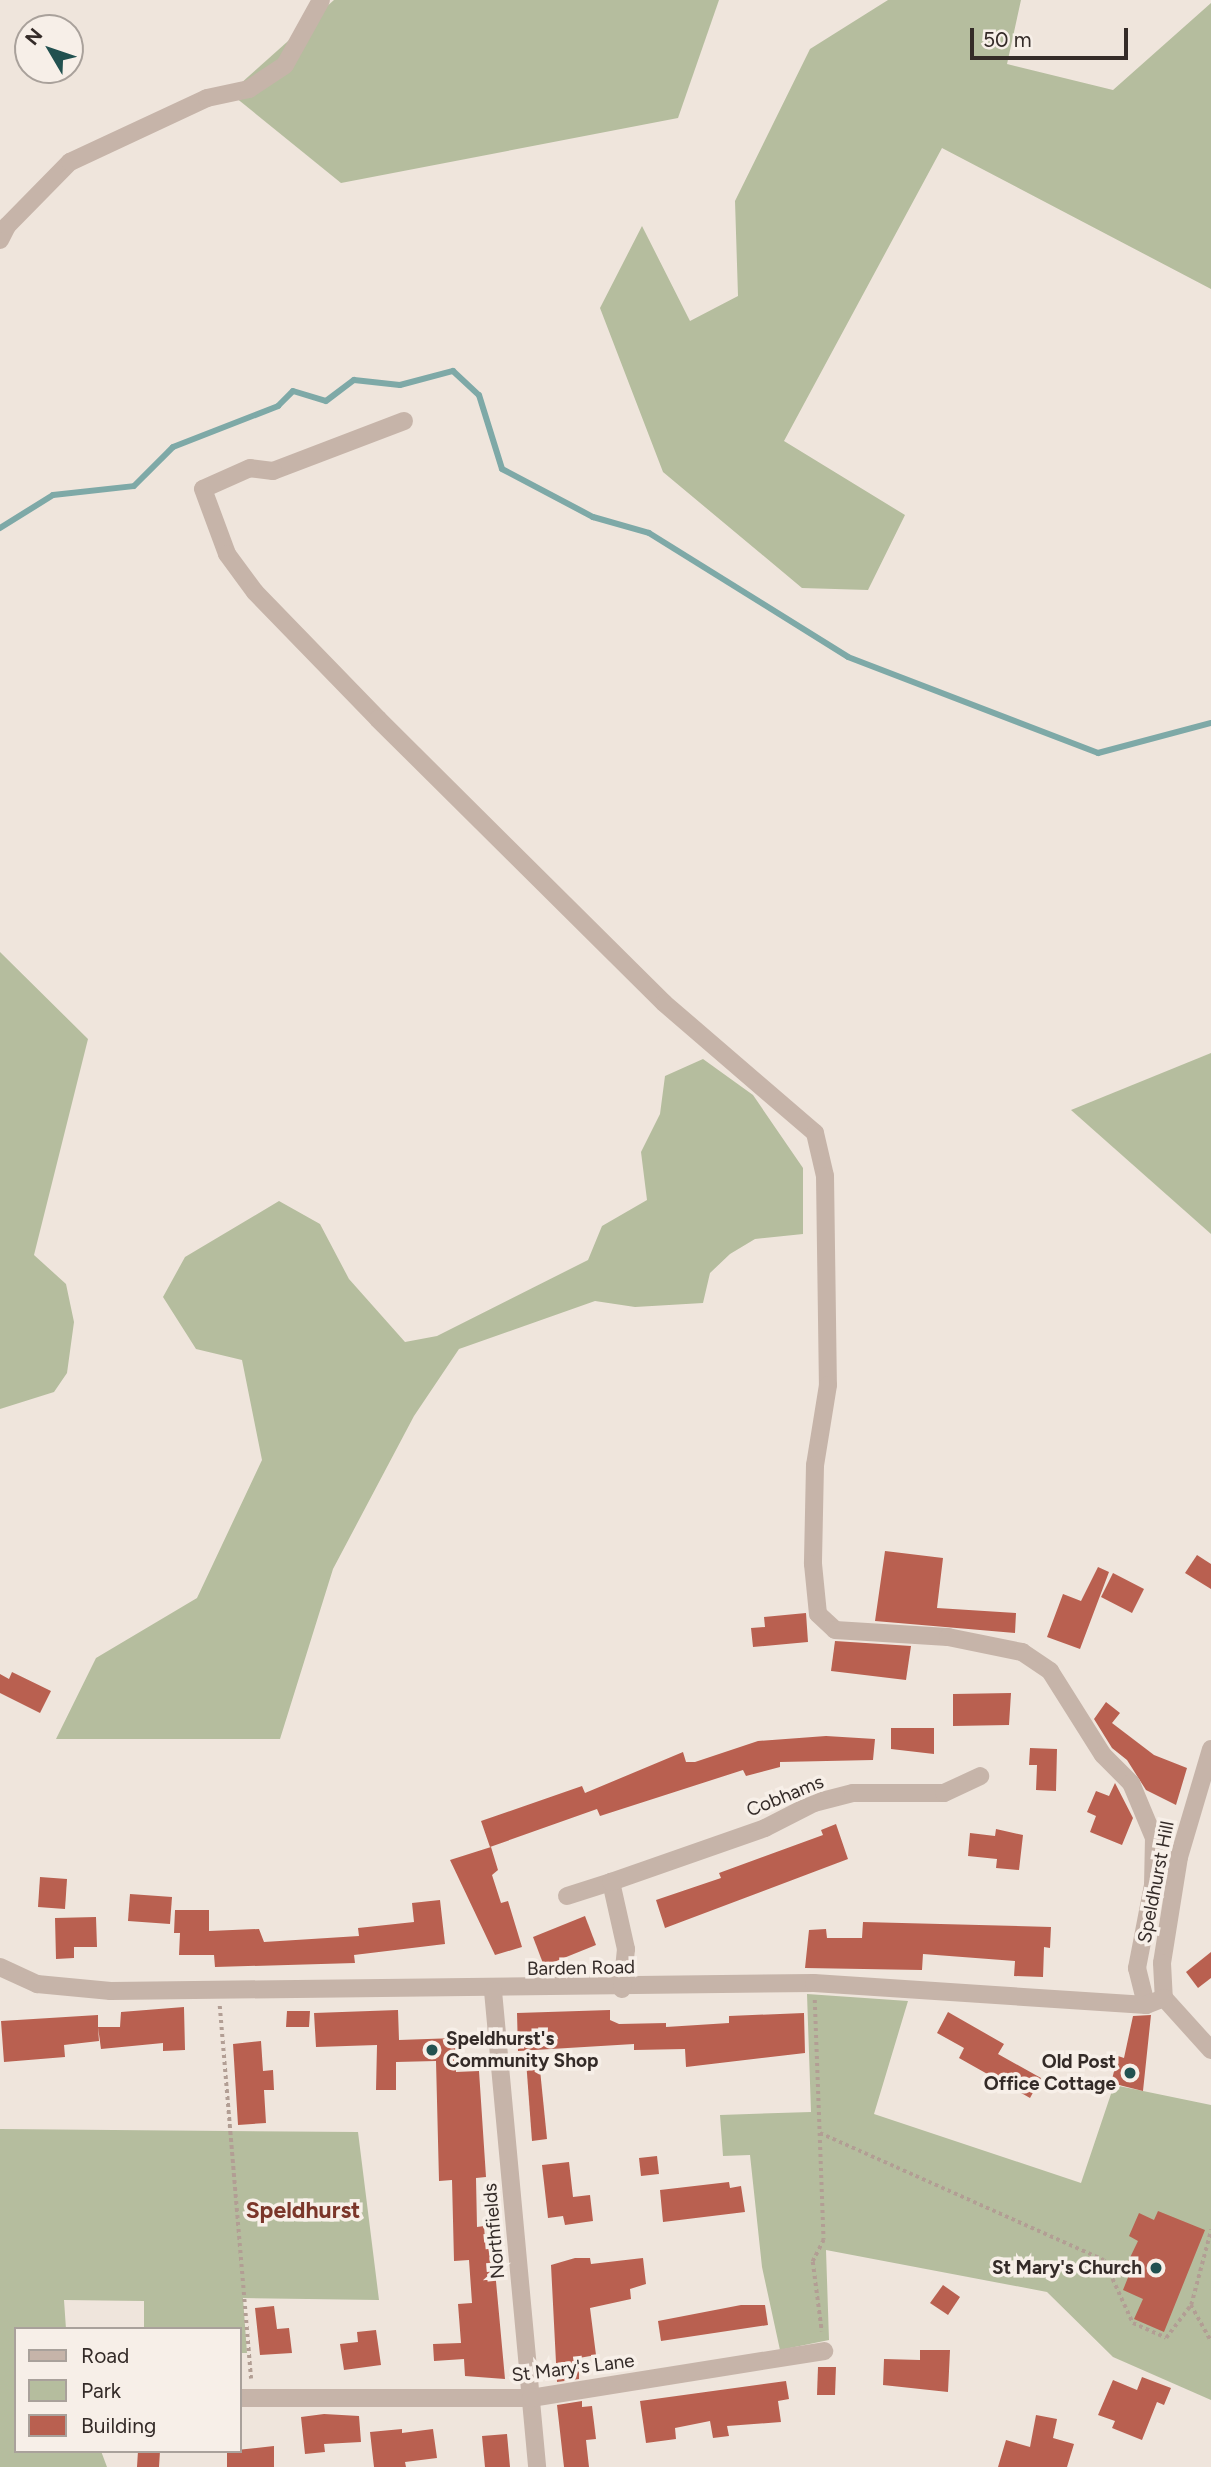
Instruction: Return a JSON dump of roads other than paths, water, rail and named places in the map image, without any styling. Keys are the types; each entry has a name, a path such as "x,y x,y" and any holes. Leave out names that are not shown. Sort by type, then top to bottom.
{"street":[{"path":"0,240 7,226 70,162 207,99 249,89 285,65 321,0"},
{"path":"404,421 273,471 250,468 203,489 227,554 255,592 654,993 815,1133 825,1175 828,1385 815,1465 813,1564 818,1614 835,1630 948,1637 1021,1652 1050,1671 1103,1755 1130,1783 1154,1838 1153,1885 1137,1968 1146,2005"},
{"name":"Speldhurst Hill","path":"1164,1998 1169,1910 1211,1749"},
{"name":"Cobhams","path":"567,1896 765,1828 814,1802 853,1793 944,1793 980,1776"},
{"path":"611,1882 626,1949 622,1989"},
{"name":"Barden Road","path":"2,1970 49,1985 218,1991 493,1991 814,1983 1146,2005 1164,1998"},
{"name":"Northfields","path":"493,1991 537,2467"},
{"path":"1164,1998 1211,2050"},
{"name":"St Mary's Lane","path":"245,2398 531,2398 824,2351"}],"waterway":[{"path":"0,528 53,495 134,486 173,447 278,406 293,391 326,401 354,380 400,385 453,371 479,395 502,469 593,517 649,533 848,657 1098,753 1211,723"}],"place":[{"name":"Speldhurst's Community Shop","path":"432,2050"},
{"name":"Old Post Office Cottage","path":"1130,2073"},
{"name":"St Mary's Church","path":"1156,2268"}],"district":[{"name":"Speldhurst","path":"303,2210"}]}
